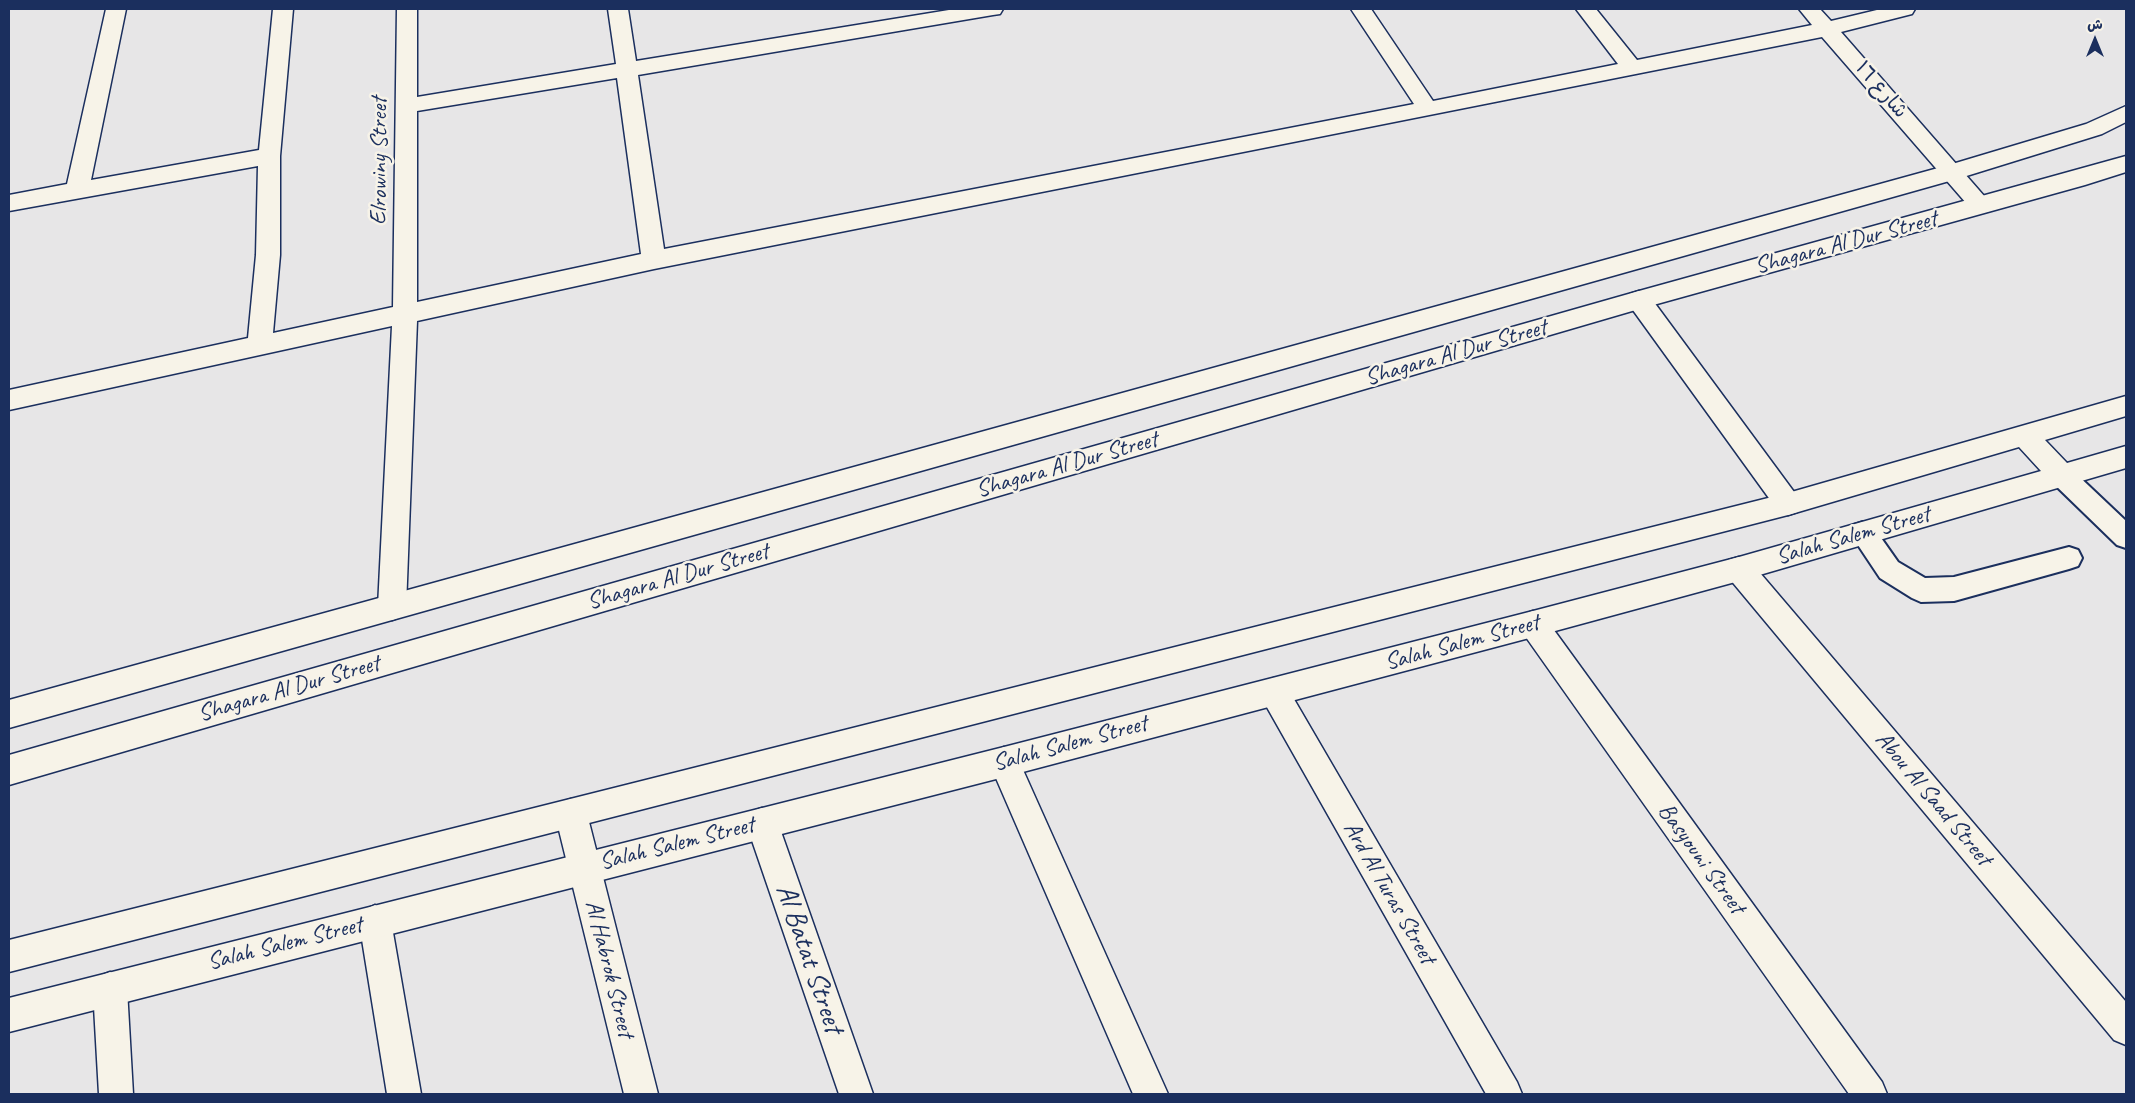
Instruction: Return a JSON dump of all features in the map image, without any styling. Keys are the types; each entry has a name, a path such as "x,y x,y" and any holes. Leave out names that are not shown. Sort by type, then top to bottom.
{"street":[{"path":"76,191 116,9"},
{"path":"260,344 268,255 270,156 283,9"},
{"name":"Elrowiny Street","path":"392,607 405,313 407,9"},
{"path":"618,9 654,260"},
{"path":"406,106 626,70 946,13 993,9"},
{"path":"1362,9 1428,109"},
{"path":"1586,9 1632,68"},
{"name":"شارع ١٦","path":"1810,9 1981,205"},
{"path":"9,400 654,260 1428,109 1828,28 1905,9"},
{"name":"Shagara Al Dur Street","path":"9,714 1952,172 2094,129 2126,113"},
{"path":"9,203 270,156"},
{"name":"Shagara Al Dur Street","path":"9,770 1638,300 2126,164"},
{"path":"1638,300 1788,504"},
{"name":"Salah Salem Street","path":"9,956 1788,504 2126,406"},
{"path":"2024,436 2062,476"},
{"name":"Salah Salem Street","path":"9,1015 1004,762 1533,624 1740,569 2126,457"},
{"name":"Abou Al Saad Street","path":"1740,569 2126,1028"},
{"name":"Basyouni Street","path":"1533,624 1870,1094"},
{"name":"Ard Al Turas Street","path":"1274,692 1505,1094"},
{"path":"1004,762 1151,1094"},
{"name":"Al Habrok Street","path":"571,814 641,1094"},
{"name":"Al Batat Street","path":"762,823 856,1094"},
{"path":"375,921 404,1094"},
{"path":"110,989 116,1094"}],"lane":[{"path":"2062,476 2126,537"},
{"path":"1863,533 1889,570 1921,590 1954,589 2069,558"}]}
